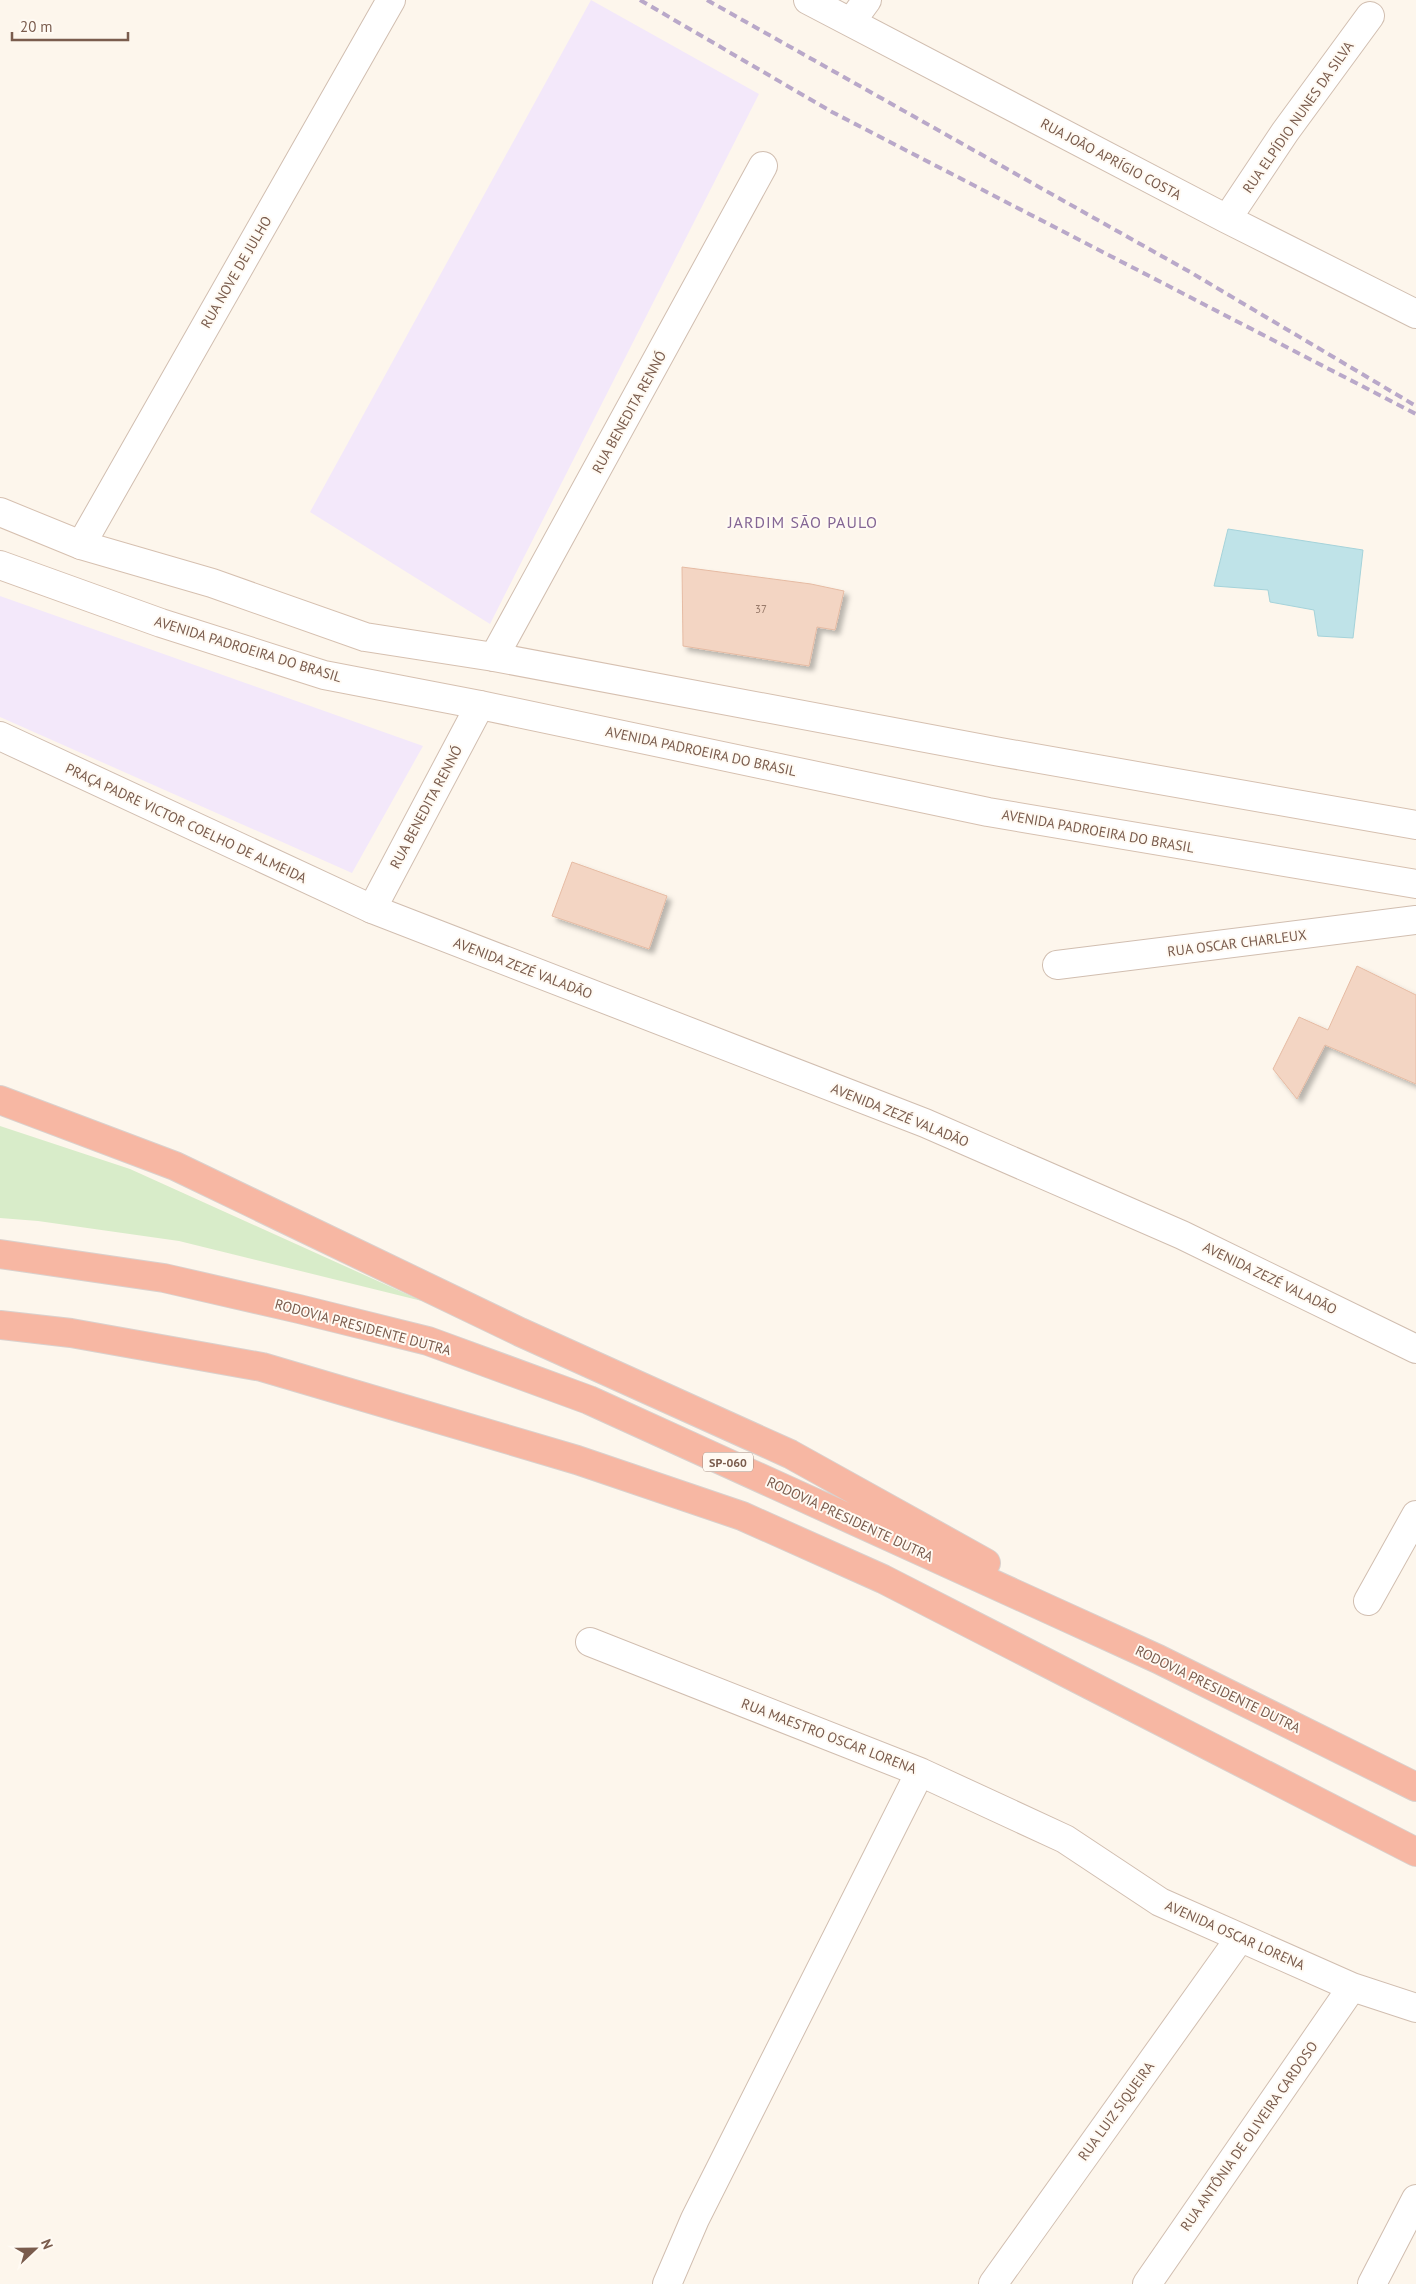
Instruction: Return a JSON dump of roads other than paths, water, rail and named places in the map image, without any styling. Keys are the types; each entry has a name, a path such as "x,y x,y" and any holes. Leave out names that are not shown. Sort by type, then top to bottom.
{"highway":[{"path":"0,1100 175,1166 520,1332 790,1454 1158,1658"},
{"name":"RODOVIA PRESIDENTE DUTRA","path":"0,1254 164,1278 428,1341 589,1400 1158,1658 1416,1787"},
{"path":"0,1325 71,1333 262,1367 577,1460 742,1516 883,1579 1416,1852"}],"street":[{"name":"RUA NOVE DE JULHO","path":"81,545 391,0"},
{"name":"RUA JOÃO APRÍGIO COSTA","path":"808,0 1227,220 1416,314"},
{"path":"851,22 867,0"},
{"name":"RUA ELPÍDIO NUNES DA SILVA","path":"1227,220 1285,132 1370,16"},
{"name":"RUA BENEDITA RENNÓ","path":"494,657 763,166"},
{"path":"0,512 81,545 212,583 365,637 494,657 1000,752 1416,825"},
{"name":"AVENIDA PADROEIRA DO BRASIL","path":"0,565 161,623 324,675 480,705 988,812 1416,884"},
{"name":"RUA BENEDITA RENNÓ","path":"372,909 480,705"},
{"name":"PRAÇA PADRE VICTOR COELHO DE ALMEIDA","path":"0,736 372,909"},
{"name":"AVENIDA ZEZÉ VALADÃO","path":"372,909 925,1124 1182,1235 1416,1349"},
{"name":"RUA OSCAR CHARLEUX","path":"1057,965 1416,920"},
{"path":"1368,1601 1416,1516"},
{"name":"RUA MAESTRO OSCAR LORENA","path":"590,1642 920,1772 1064,1839"},
{"path":"666,2284 695,2219 920,1772"},
{"name":"AVENIDA OSCAR LORENA","path":"1064,1839 1160,1902 1352,1988 1416,2008"},
{"name":"RUA LUIZ SIQUEIRA","path":"993,2284 1240,1938"},
{"name":"RUA ANTÔNIA DE OLIVEIRA CARDOSO","path":"1147,2284 1352,1988"},
{"path":"1372,2284 1416,2200"}],"water":[{"path":"1228,529 1363,550 1353,638 1318,636 1314,610 1270,602 1268,590 1214,586"}],"railway":[{"path":"640,0 832,112 1416,414"},
{"path":"707,0 1190,272 1416,406"}],"district":[{"name":"JARDIM SÃO PAULO","path":"803,522"}]}
